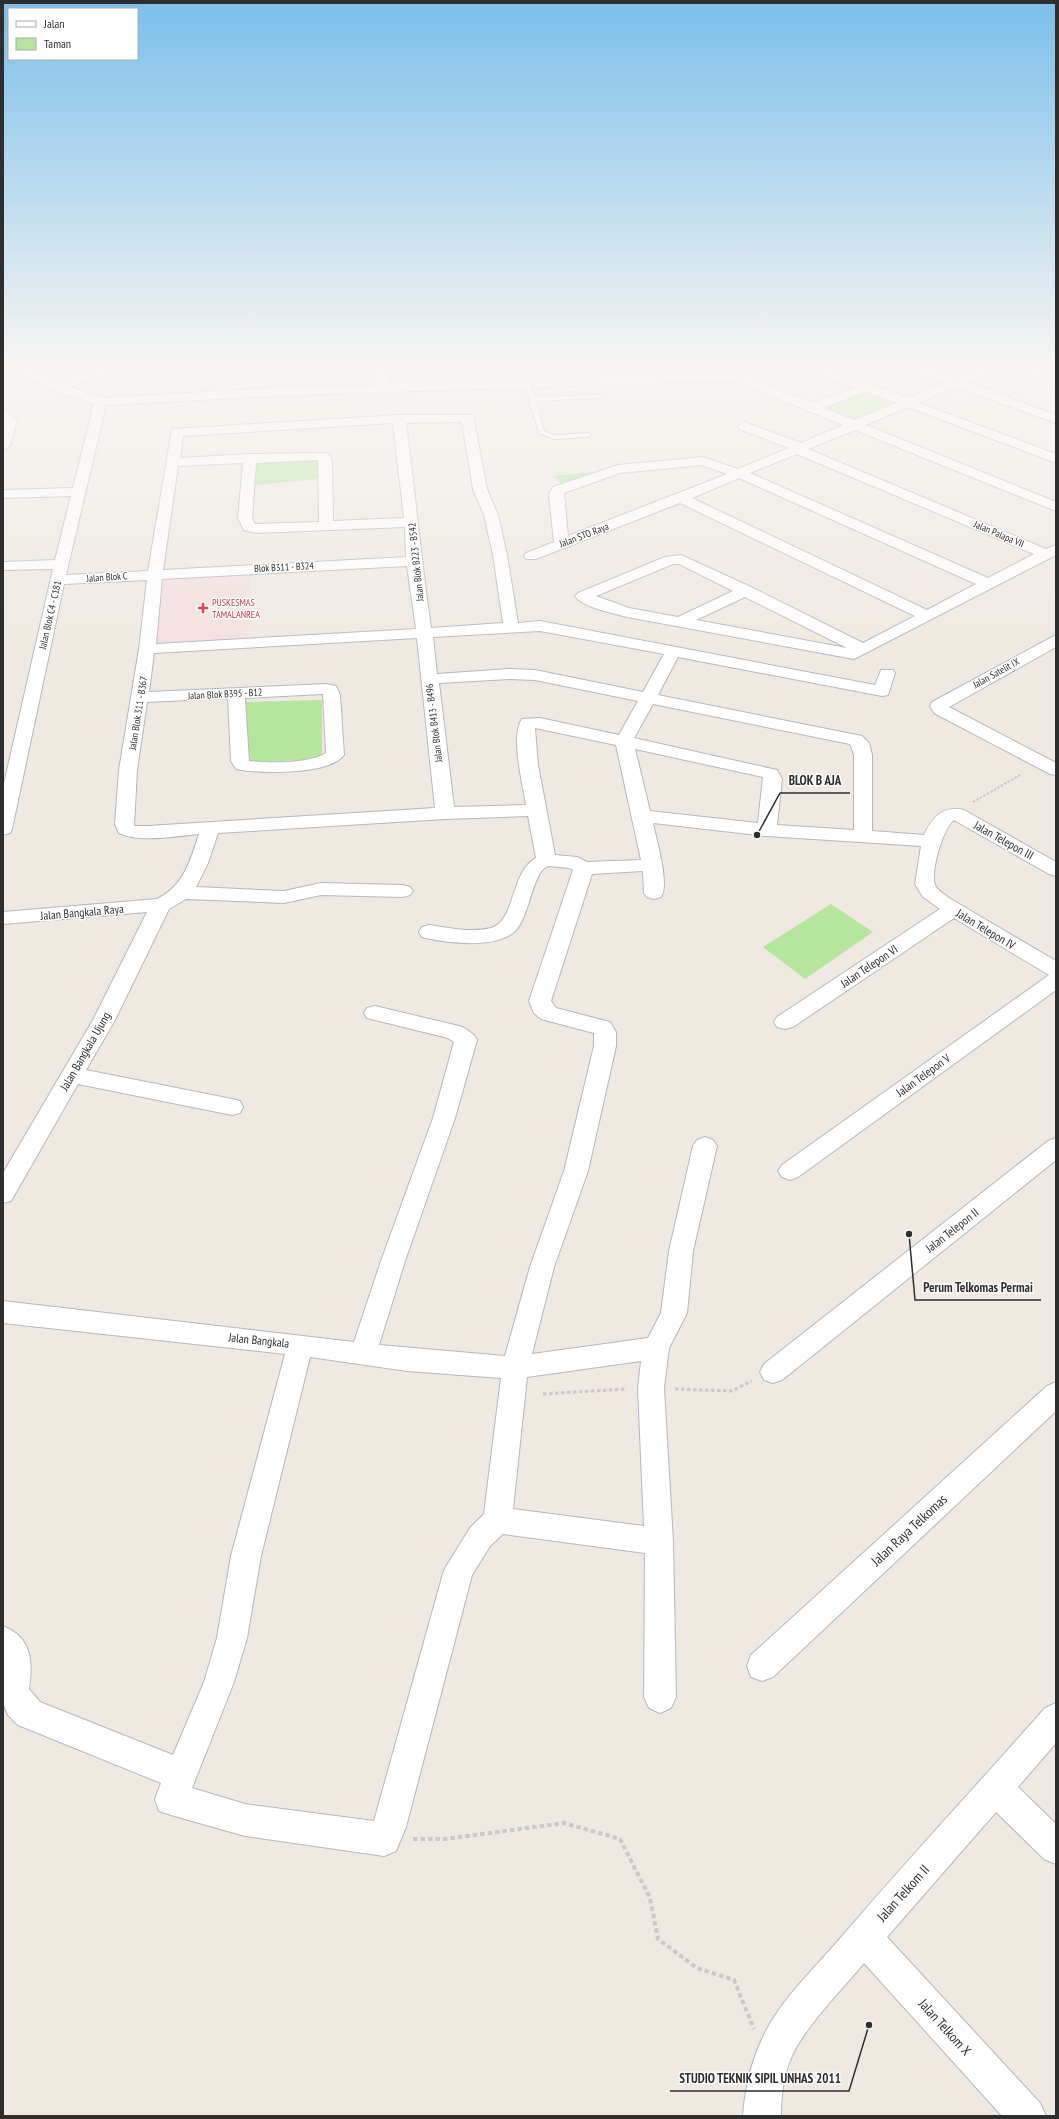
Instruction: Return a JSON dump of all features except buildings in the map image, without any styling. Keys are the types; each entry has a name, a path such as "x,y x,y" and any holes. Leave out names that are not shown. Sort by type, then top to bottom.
{"street":[{"name":"Jalan Blok C4 - C181","path":"3,829 10,770 86,466"},
{"name":"Jalan Blok 311 - B367","path":"171,466 155,574 141,697 128,770 124,824 126,829 130,832 210,829"},
{"path":"249,466 245,518 248,527 256,529 412,522"},
{"path":"325,466 326,526"},
{"name":"Jalan Blok B223 - B542","path":"405,466 412,522 414,561 424,632"},
{"path":"476,466 480,488 490,515 495,535 512,627"},
{"path":"562,544 556,493 591,478 618,469 651,466"},
{"path":"720,466 988,584"},
{"name":"Jalan STO Raya","path":"531,556 680,498 755,466"},
{"name":"Jalan Palapa VII","path":"842,466 1051,552"},
{"path":"955,466 1056,507"},
{"path":"3,494 80,492"},
{"path":"680,498 928,616"},
{"path":"862,649 688,561 676,558 583,596 599,604 627,612 854,654 1051,552"},
{"name":"Blok B311 - B324","path":"155,574 414,561"},
{"name":"Jalan Blok C","path":"3,566 60,572 155,574"},
{"path":"681,621 746,590"},
{"path":"147,649 512,627 547,627 882,691 887,673"},
{"name":"Jalan Blok B413 - B496","path":"424,632 445,813"},
{"name":"Jalan Satelit IX","path":"1051,762 938,707 938,705 1056,640"},
{"path":"654,892 652,865 624,741 673,652"},
{"path":"429,679 508,674 535,675 835,734 858,741 863,755 863,836"},
{"name":"Jalan Blok B395 - B12","path":"141,697 236,694 310,689 330,690 333,698 335,755 326,762 316,764 248,768 242,765 240,761 236,694"},
{"path":"546,860 527,755 526,724 540,723 771,774 773,779 767,830"},
{"path":"161,905 182,893 196,868 210,829 445,813 538,810"},
{"path":"642,816 767,830 931,841 942,819 951,814"},
{"name":"Jalan Telepon III","path":"951,814 960,815 1056,870"},
{"name":"Jalan Telepon IV","path":"931,841 924,880 925,886 931,894 1056,970"},
{"path":"429,932 483,936 501,932 510,926 533,868 546,860 577,863 583,868 652,865"},
{"path":"300,1345 248,1549 232,1638 203,1724 171,1799 245,1820 384,1839 391,1820 459,1570 480,1537 498,1520 515,1368 542,1267 558,1215 576,1171 605,1046 605,1032 602,1027 549,1014 542,1008 540,1001 583,868"},
{"path":"182,893 284,897 321,889 403,891"},
{"name":"Jalan Bangkala Raya","path":"3,919 161,905"},
{"name":"Jalan Bangkala Ujung","path":"3,1194 104,1020 161,905"},
{"name":"Jalan Telepon VI","path":"785,1022 954,909"},
{"name":"Jalan Telepon V","path":"790,1171 1056,980"},
{"path":"363,1354 393,1261 444,1118 466,1040 455,1032 375,1013"},
{"path":"71,1075 232,1107"},
{"path":"660,1697 659,1541 651,1388 656,1348 674,1312 681,1251 705,1146"},
{"name":"Jalan Telepon II","path":"772,1372 1054,1152"},
{"name":"Jalan Bangkala","path":"3,1312 300,1345 407,1360 515,1368 656,1348"},
{"name":"Jalan Raya Telkomas","path":"762,1666 1056,1394"},
{"path":"498,1520 659,1541"},
{"path":"3,1641 13,1651 16,1670 13,1689 19,1704 29,1714 145,1759 180,1775"},
{"name":"Jalan Telkom II","path":"762,2116 762,2100 767,2079 776,2051 789,2028 864,1937 996,1789 1056,1719"},
{"path":"996,1789 1056,1847"},
{"name":"Jalan Telkom X","path":"864,1937 1027,2116"}],"path":[{"path":"951,814 1051,762"},
{"path":"384,1839 445,1839 564,1823 620,1839 650,1898 658,1939 697,1968 734,1980 750,2013 756,2035"}],"shaded area":[{"name":"PUSKESMAS TAMALANREA","path":"251,570 248,641 153,646 159,575"}],"green space":[{"path":"254,466 317,466 318,479 253,485"},
{"path":"601,471 561,485 555,476"},
{"path":"322,700 322,759 245,763 244,702"},
{"path":"831,904 873,932 805,979 763,947"}],"place":[{"name":"PUSKESMAS TAMALANREA","path":"203,608"},
{"name":"BLOK B AJA","path":"757,835"},
{"name":"Perum Telkomas Permai","path":"909,1234"},
{"name":"STUDIO TEKNIK SIPIL UNHAS 2011","path":"869,2025"}]}
